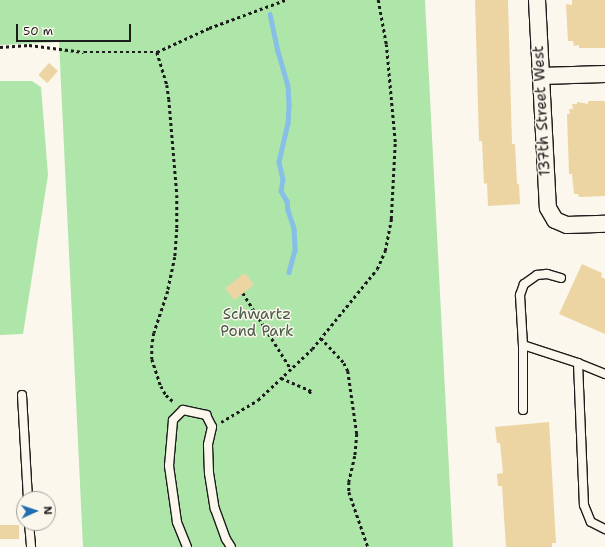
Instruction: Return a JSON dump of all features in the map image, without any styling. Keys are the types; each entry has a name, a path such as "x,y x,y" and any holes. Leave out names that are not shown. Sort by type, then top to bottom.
{"street":[{"name":"137th Street West","path":"537,0 546,195 548,208 555,220 567,225 605,224"},
{"path":"541,76 605,74"}],"lane":[{"path":"523,410 523,345 520,295 524,284 537,276 547,274 561,278"},
{"path":"523,345 578,363 605,374"},
{"path":"578,363 584,505 591,522 605,529"},
{"path":"22,395 28,491"},
{"path":"187,547 177,522 169,466 173,420 182,410 206,415 212,427 208,445 210,480 215,509 226,539 231,547"},
{"path":"30,531 31,547"}],"path":[{"path":"0,47 29,45 84,52 157,52 209,28 285,0"},
{"path":"212,427 258,400 292,369 321,338 377,269 385,251 391,220 395,142 386,44 378,0"},
{"path":"157,52 167,85 169,99 177,196 177,229 171,278 154,333 152,359 161,386 166,395 182,410"},
{"path":"243,292 292,369"},
{"path":"321,338 344,363 348,371 357,434 355,456 349,482 349,492 368,547"},
{"path":"282,378 311,391 308,396"}],"green space":[{"name":"Schwartz Pond Park","path":"0,0 425,0 453,547 83,547 59,42 0,45"},
{"path":"0,81 32,81 41,87 48,175 23,334 0,335"}],"building":[{"path":"475,0 508,0 512,144 515,144 517,184 519,184 520,204 488,206 487,183 484,184 482,141 479,141"},
{"path":"572,0 605,0 605,48 579,48 579,45 574,46 573,41 568,41 566,4 572,5"},
{"path":"49,63 58,71 47,83 38,75"},
{"path":"588,101 605,101 605,196 579,197 578,194 574,194 572,174 569,174 567,114 570,114 569,109 573,109 572,104 577,104 577,102 588,104"},
{"path":"582,264 602,273 601,277 605,279 605,334 559,314"},
{"path":"245,273 254,285 234,300 225,288"},
{"path":"549,422 556,543 552,543 552,547 506,547 502,486 498,486 497,474 503,473 500,443 497,443 495,427"},
{"path":"0,525 16,525 16,531 19,531 19,539 0,539"}],"waterway":[{"path":"270,14 278,51 288,85 288,123 279,162 283,179 281,191 287,201 288,210 294,229 295,250 289,272"}]}
